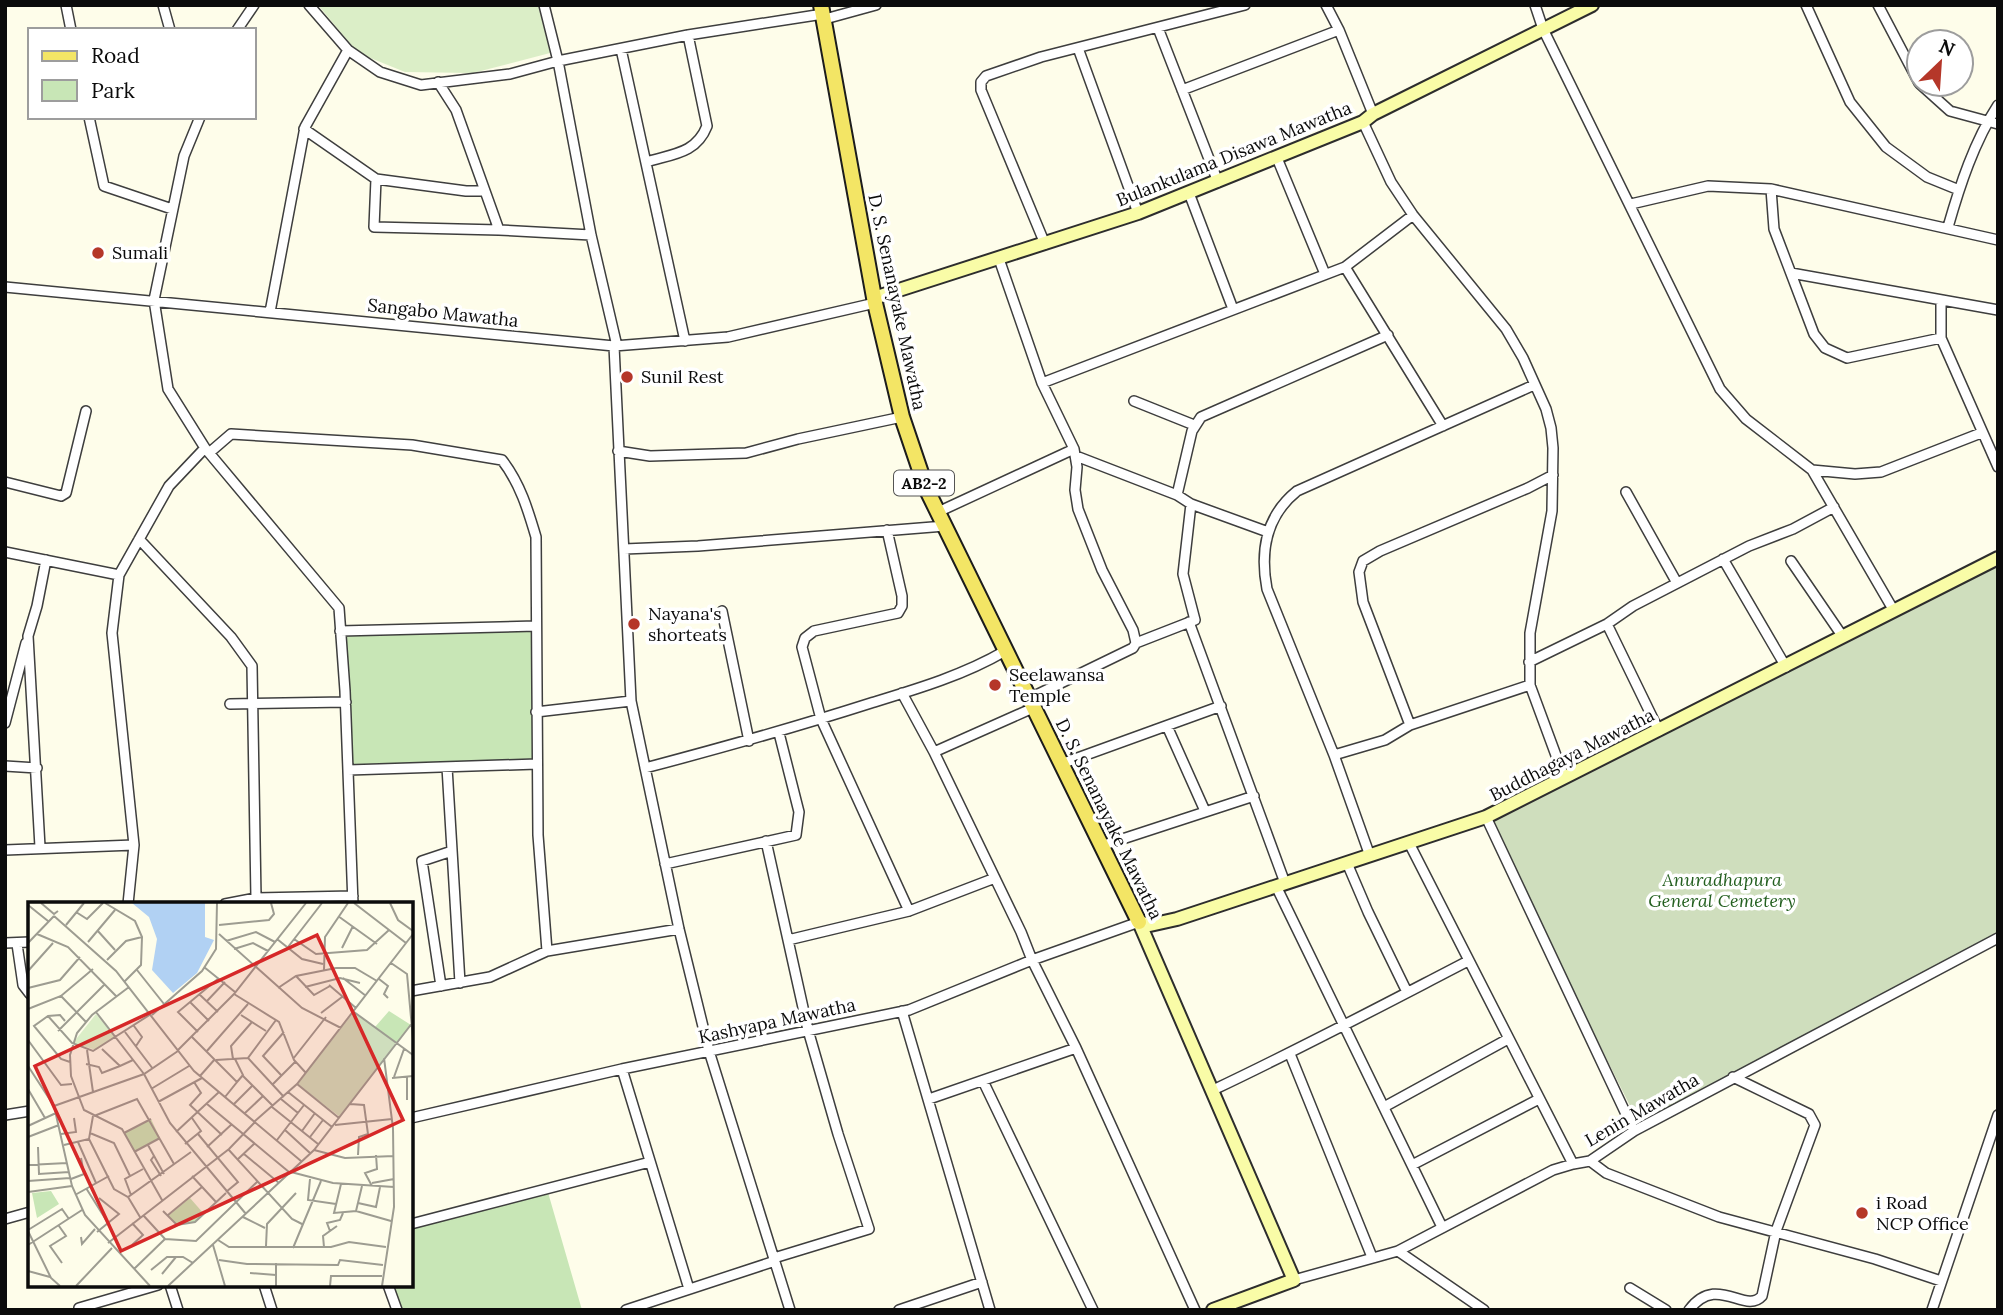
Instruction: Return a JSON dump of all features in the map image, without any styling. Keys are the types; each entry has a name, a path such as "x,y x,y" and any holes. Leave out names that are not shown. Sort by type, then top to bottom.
{"main road":[{"name":"Bulankulama Disawa Mawatha","path":"874,301 1138,213 1277,158 1368,118 1592,5"},
{"name":"D. S. Senanayake Mawatha","path":"823,13 874,301 902,417 916,462 1005,651 1139,922 1294,1280"},
{"name":"Buddhagaya Mawatha","path":"1139,922 1158,924 1486,817 1998,558"},
{"name":"Lenin Mawatha","path":"1213,1310 1294,1280"}],"street":[{"path":"66,5 71,28"},
{"path":"163,5 169,28"},
{"path":"238,28 254,5"},
{"path":"309,5 348,50 380,72 421,85 510,74 558,61 688,35 876,5"},
{"path":"544,5 558,61 591,235 616,346 618,451 631,701 678,929 709,1051 790,1310"},
{"path":"1045,244 981,90 981,82 986,76 1019,64 1245,5"},
{"path":"1326,5 1339,30 1391,182 1413,215 1506,329 1545,409 1551,428 1552,511 1534,606 1529,662 1530,685 1564,777"},
{"path":"1535,5 1544,29 1720,388 1746,419 1812,470 1894,611"},
{"path":"1807,5 1850,102 1885,148 1927,177 1958,190"},
{"path":"1878,5 1905,56"},
{"path":"1158,28 1218,182"},
{"path":"1182,90 1339,30"},
{"path":"646,162 692,148 702,138 707,125 688,35"},
{"path":"1078,48 1138,213"},
{"path":"621,49 685,341"},
{"path":"270,312 304,129 348,50"},
{"path":"439,82 456,110 499,230"},
{"path":"1936,98 1950,111 1998,124"},
{"path":"1948,228 1958,190 1986,122 1998,105"},
{"path":"89,119 104,186 172,209"},
{"path":"199,119 184,156 154,300 168,389 207,450 339,608 346,702 353,900 256,898 235,902"},
{"path":"304,129 376,179 485,191"},
{"path":"1277,158 1325,274"},
{"path":"376,179 374,227 591,235"},
{"path":"1631,204 1708,186 1771,188 1998,240"},
{"path":"1771,188 1774,229 1814,334 1825,348 1847,358 1941,338"},
{"path":"1189,193 1233,309"},
{"path":"1042,383 1345,267 1413,215"},
{"path":"999,259 1042,383 1075,453 1078,509 1102,570 1133,631 1136,643"},
{"path":"1345,267 1443,426"},
{"path":"1791,272 1998,310"},
{"name":"Sangabo Mawatha","path":"5,287 616,346 728,337 874,301"},
{"path":"1941,300 1941,338 1998,467"},
{"path":"1177,495 1194,425 1201,417 1388,335"},
{"path":"1370,856 1334,755 1267,589 1263,568 1268,532 1279,509 1297,491 1534,385"},
{"path":"1134,401 1194,425"},
{"path":"5,482 61,496 66,492 86,411"},
{"path":"618,451 650,456 746,453 902,417"},
{"path":"1812,470 1855,474 1881,472 1981,433"},
{"path":"128,902 134,845 112,633 119,575 169,486 207,450 231,434 412,445 502,460 522,493 537,537 538,835 547,951"},
{"path":"938,512 1075,453 1177,495 1191,504 1268,532"},
{"path":"1410,725 1363,602 1359,572 1363,561 1380,551 1553,475"},
{"path":"1626,492 1677,583"},
{"path":"934,752 1031,704 1133,648 1136,643 1195,620 1183,575 1191,504"},
{"path":"1529,662 1607,624 1633,606 1723,559 1793,529 1835,507"},
{"path":"624,549 698,546 945,526"},
{"path":"887,530 902,596 902,606 898,613 814,631 805,638 802,647 821,719 909,911"},
{"path":"139,539 231,636 252,666 256,898"},
{"path":"5,552 119,575"},
{"path":"1723,559 1786,667"},
{"path":"5,723 37,606 46,560"},
{"path":"1791,561 1843,637"},
{"path":"722,611 749,741"},
{"path":"1189,622 1254,796 1280,885 1442,1227"},
{"path":"1607,624 1659,731"},
{"path":"341,631 536,626"},
{"path":"28,636 40,848"},
{"path":"645,768 779,733 902,694 982,664 1005,651"},
{"path":"1334,755 1385,740 1410,725 1530,685"},
{"path":"902,694 934,752 1076,1048 1195,1310"},
{"path":"536,712 631,701"},
{"path":"230,704 346,702"},
{"path":"1061,764 1221,706"},
{"path":"1167,726 1205,811"},
{"path":"665,864 796,835 799,812 779,733"},
{"path":"348,771 537,764"},
{"path":"5,766 37,768"},
{"path":"447,767 460,983"},
{"path":"1101,846 1254,796"},
{"path":"1486,817 1634,1131"},
{"path":"626,1310 869,1229 808,1030 766,841"},
{"path":"1409,844 1573,1164"},
{"path":"5,850 134,845"},
{"path":"441,986 422,861 452,850"},
{"path":"1347,863 1407,992"},
{"path":"788,940 909,911 995,878"},
{"name":"Kashyapa Mawatha","path":"413,1118 622,1069 902,1011 1139,922"},
{"path":"413,991 491,977 547,951 678,929"},
{"name":"Lenin Mawatha","path":"1294,1280 1398,1251 1553,1170 1590,1161 1634,1131 1998,938"},
{"path":"5,943 28,942"},
{"path":"17,944 23,985 28,992"},
{"path":"1213,1090 1345,1027 1468,961"},
{"path":"902,1011 990,1310"},
{"path":"1384,1107 1508,1039"},
{"path":"929,1099 1076,1048"},
{"path":"1290,1054 1373,1257"},
{"path":"622,1069 689,1289"},
{"path":"1689,1310 1698,1298 1706,1296 1716,1297 1743,1308 1752,1308 1758,1304 1776,1231 1815,1125 1810,1114 1733,1077"},
{"path":"983,1080 1093,1310"},
{"path":"1412,1165 1539,1099"},
{"path":"5,1115 28,1111"},
{"path":"1932,1310 1998,1115"},
{"path":"1590,1161 1606,1173 1719,1217 1875,1259 1941,1281"},
{"path":"413,1223 650,1162"},
{"path":"5,1219 28,1213"},
{"path":"1398,1251 1484,1310"},
{"path":"899,1310 982,1282"},
{"path":"79,1308 151,1287"},
{"path":"171,1287 178,1310"},
{"path":"265,1287 272,1310"},
{"path":"389,1287 397,1310"},
{"path":"1630,1288 1666,1310"}],"green space":[{"path":"318,5 538,5 550,53 473,73 405,72 358,53"},
{"name":"Anuradhapura General Cemetery","path":"1998,558 1998,940 1642,1130 1486,817"},
{"path":"536,626 537,764 348,770 340,631"},
{"path":"547,1189 582,1310 397,1310 389,1287 413,1287 413,1223"}],"place":[{"name":"Sumali","path":"98,253"},
{"name":"Sunil Rest","path":"627,377"},
{"name":"Nayana's shorteats","path":"634,624"},
{"name":"Seelawansa Temple","path":"995,685"},
{"name":"i Road NCP Office","path":"1862,1213"}]}
